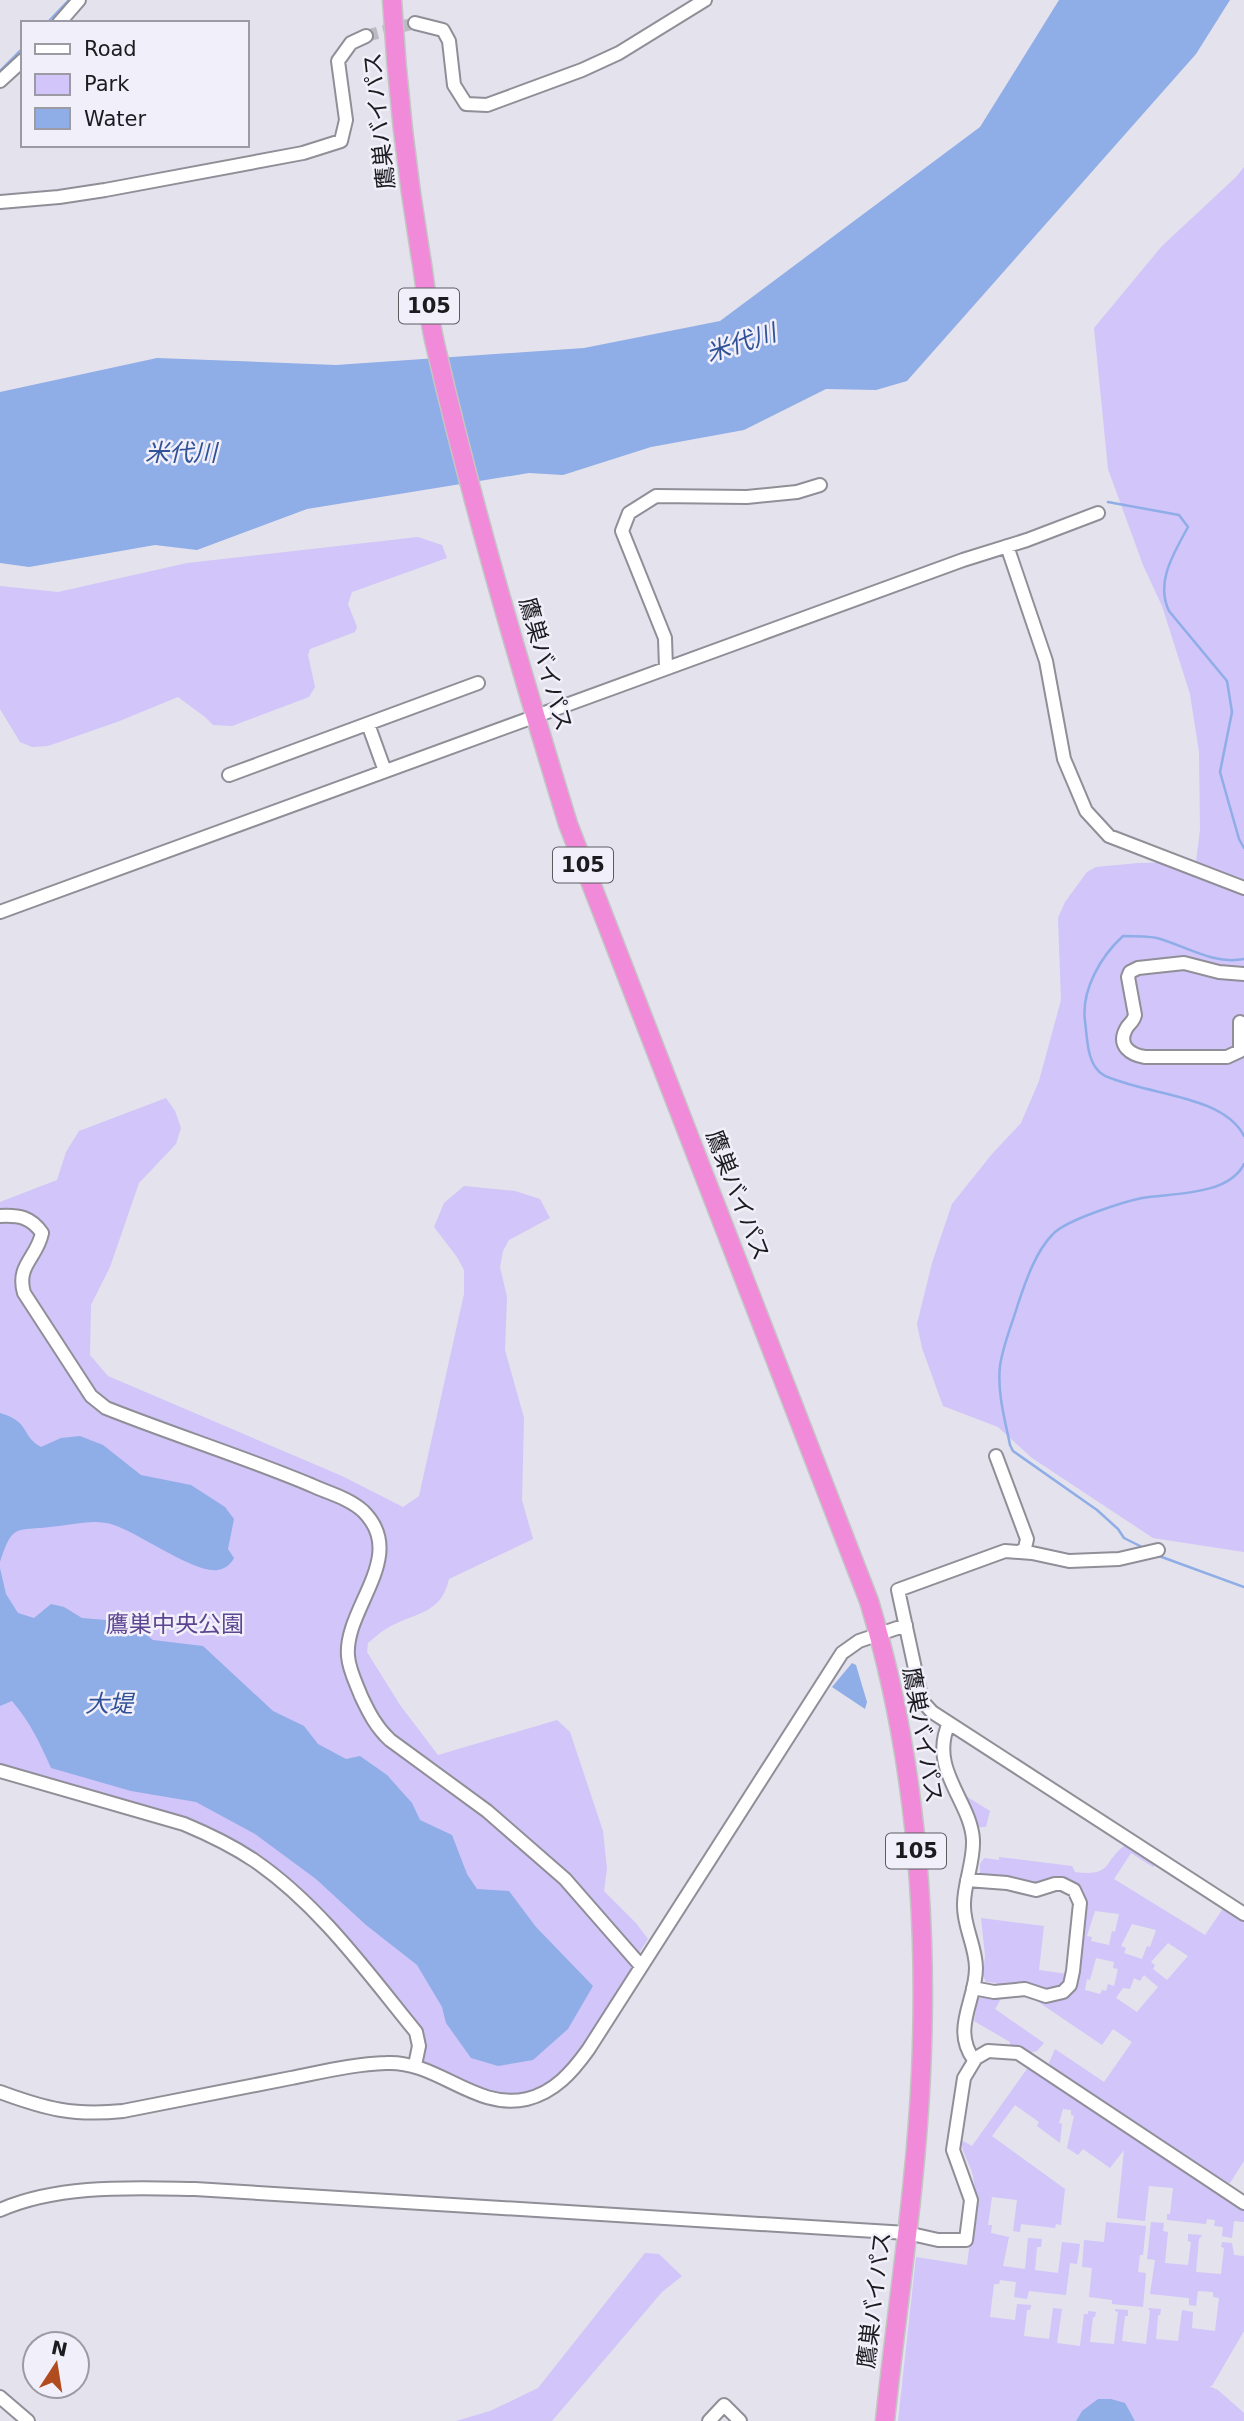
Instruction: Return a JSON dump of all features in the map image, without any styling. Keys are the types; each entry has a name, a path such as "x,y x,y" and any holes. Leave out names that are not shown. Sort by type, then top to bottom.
{"highway":[{"name":"鷹巣バイパス","path":"392,0 396,76 416,229 435,345 535,716 568,824 856,1567 878,1633 899,1724 916,1846 921,1937 921,2073 907,2233 885,2421"}],"street":[{"path":"62,21 79,0"},
{"path":"415,23 443,30 449,41 454,85 466,104 487,105 536,88 619,53 705,0"},
{"path":"1,202 59,197 241,165 303,153 341,141 346,120 338,61 351,43 366,36"},
{"path":"0,81 21,62"},
{"path":"666,668 665,638 622,531 629,513 656,496 747,497 797,492 820,485"},
{"path":"0,912 1098,513"},
{"path":"1007,546 1049,672 1063,759 1086,811 1109,836 1244,888"},
{"path":"229,775 478,683"},
{"path":"368,724 385,771"},
{"path":"1244,974 1219,972 1184,962 1138,968 1130,972 1128,977 1135,1015 1134,1021 1126,1028 1124,1045 1135,1056 1227,1057 1240,1052 1240,1022 1244,1024"},
{"path":"0,1216 23,1216 36,1224 42,1233 39,1247 28,1260 20,1280 24,1293 91,1396 106,1408 260,1464 350,1502 365,1513 377,1535 380,1551 374,1579 354,1620 347,1654 351,1670 377,1728 487,1811 565,1879 641,1966"},
{"path":"996,1456 1027,1539 1025,1548 1020,1552"},
{"path":"1158,1550 1119,1559 1069,1561 1004,1551 898,1590 922,1701 932,1712 1244,1914"},
{"path":"0,2092 59,2111 93,2114 123,2111 387,2062 415,2065 478,2096 504,2101 527,2099 548,2091 564,2079 588,2050 842,1653 859,1641 906,1625"},
{"path":"949,1723 944,1741 944,1757 953,1789 971,1827 973,1842 963,1906 974,1945 976,1969 963,2038 967,2051 974,2060"},
{"path":"0,1771 184,1824 211,1835 255,1861 322,1919 416,2032 419,2046 415,2065"},
{"path":"967,1880 1007,1883 1036,1890 1062,1884 1074,1890 1080,1903 1073,1971 1070,1985 1063,1993 1046,1996 1025,1989 994,1992 973,1988"},
{"path":"0,2210 48,2196 91,2191 183,2189 907,2233 938,2240 966,2240 971,2200 953,2150 964,2078 974,2060 988,2052 1018,2053 1244,2203"},
{"path":"0,2397 28,2421"},
{"path":"709,2421 724,2405 740,2421"}],"green space":[{"path":"1244,167 1244,1552 1153,1538 1032,1458 998,1427 943,1406 922,1348 917,1324 932,1263 952,1204 1021,1123 1039,1081 1061,1000 1058,918 1065,902 1087,872 1096,867 1196,862 1200,830 1199,752 1190,694 1162,606 1143,565 1108,469 1094,328 1162,246"},
{"path":"418,537 442,545 447,558 352,592 348,604 357,627 355,632 310,649 308,655 315,687 309,697 232,726 213,725 178,697 48,746 32,747 20,742 0,709 0,586 58,592 187,563"},
{"name":"鷹巣中央公園","path":"166,1098 175,1111 181,1128 176,1144 139,1183 110,1267 91,1305 90,1355 108,1376 342,1476 403,1507 419,1496 464,1294 464,1270 434,1227 444,1203 464,1186 515,1191 540,1199 550,1218 509,1240 503,1251 500,1267 507,1297 505,1350 524,1418 522,1500 533,1539 449,1579 440,1600 433,1607 383,1631 368,1643 367,1652 400,1705 438,1755 557,1720 570,1732 603,1831 607,1869 604,1891 648,1939 635,1959 641,1966 588,2050 548,2091 504,2101 415,2065 419,2046 322,1919 211,1835 0,1771 0,1202 57,1180 66,1152 79,1131"},
{"path":"966,1796 990,1811 986,1827 978,1827"},
{"path":"1127,1844 1157,1861 1153,1867 1131,1853 1114,1879 1205,1935 1224,1907 1244,1919 1244,2161 1230,2183 1224,2185 1053,2069 1049,2063 1055,2049 1104,2082 1132,2042 1113,2029 1102,2045 1028,1995 1051,2000 1065,1997 1083,1895 999,1876 983,1876 980,1873 980,1864 984,1858 999,1860 999,1857 1072,1866 1075,1872 1096,1872 1107,1866","holes":["1095,1911 1119,1914 1109,1945 1091,1941 1092,1937 1087,1936","1132,1924 1156,1930 1142,1959 1124,1953 1126,1948 1121,1946","1168,1943 1188,1956 1167,1980 1153,1969 1155,1965 1151,1962","1096,1958 1114,1962 1113,1968 1118,1969 1114,1986 1108,1984 1106,1991 1102,1990 1100,1994 1085,1990 1087,1979 1090,1980","1144,1975 1158,1987 1137,2012 1116,1998 1123,1988 1130,1989 1134,1978 1140,1981"]},
{"path":"981,1918 1044,1926 1039,1970 1068,1974 1065,1983 1059,1989 1042,1990 1034,1985 1018,1982 996,1986 997,1983 986,1982 983,1976 985,1955"},
{"path":"984,1995 1002,1997 995,2009 1044,2043 1037,2051 1029,2053 1010,2048 1010,2042 974,2021 978,1999"},
{"path":"1029,2066 1244,2209 1244,2222 1234,2221 1232,2238 1222,2236 1223,2227 1214,2226 1215,2220 1207,2219 1206,2224 1167,2220 1173,2188 1149,2186 1145,2221 1117,2218 1124,2150 1110,2168 1083,2149 1078,2155 1067,2148 1074,2116 1071,2115 1071,2110 1063,2109 1059,2123 1062,2124 1060,2143 1037,2126 1039,2122 1015,2105 992,2136 1065,2189 1061,2225 1056,2224 1055,2228 1021,2224 1020,2232 1013,2231 1017,2200 992,2197 988,2225 992,2225 991,2233 1009,2237 1003,2266 1025,2269 1028,2238 1042,2239 1041,2247 1037,2247 1035,2270 1058,2273 1062,2242 1080,2244 1077,2264 1070,2263 1066,2295 1029,2291 1027,2299 1014,2297 1016,2282 1000,2280 999,2284 994,2284 990,2317 1015,2320 1017,2304 1031,2305 1030,2310 1027,2310 1024,2336 1049,2339 1053,2308 1062,2309 1057,2343 1080,2346 1084,2314 1088,2314 1088,2311 1096,2312 1090,2342 1114,2344 1118,2312 1115,2309 1128,2310 1122,2341 1146,2344 1150,2311 1148,2308 1161,2309 1156,2339 1178,2341 1182,2310 1193,2312 1192,2328 1215,2331 1219,2298 1213,2297 1213,2292 1198,2291 1196,2306 1189,2305 1189,2298 1150,2294 1155,2260 1147,2259 1151,2222 1164,2223 1163,2231 1168,2232 1165,2263 1188,2265 1191,2242 1188,2241 1188,2234 1202,2235 1199,2239 1196,2272 1221,2274 1224,2248 1221,2247 1222,2242 1232,2243 1234,2255 1244,2256 1244,2331 1212,2386 1209,2386 1218,2390 1244,2413 1244,2421 1135,2421 1131,2414 1082,2411 1076,2421 898,2421 916,2257 967,2265 975,2192 961,2140 972,2146"},
{"path":"1106,2222 1146,2226 1138,2272 1146,2273 1143,2307 1112,2304 1112,2300 1089,2297 1092,2268 1082,2267 1084,2240 1104,2242"},
{"path":"645,2253 659,2254 682,2276 662,2292 552,2421 456,2421 490,2411 538,2388"}],"water":[{"name":"米代川","path":"1059,0 1230,0 1196,54 907,381 876,390 826,389 744,430 651,447 563,475 529,473 307,509 197,550 155,545 29,567 0,563 0,392 157,358 336,365 584,348 720,321 980,127"},
{"path":"0,1413 17,1420 30,1438 41,1447 61,1438 80,1436 103,1445 141,1475 191,1485 225,1507 234,1519 228,1549 234,1558 228,1566 208,1570 182,1560 125,1529 91,1522 16,1532 8,1541 0,1562"},
{"name":"大堤","path":"0,1568 6,1594 18,1613 34,1618 51,1604 64,1607 82,1618 130,1622 153,1640 203,1646 273,1711 304,1726 318,1744 346,1759 360,1756 387,1775 412,1803 420,1820 452,1835 467,1874 477,1889 509,1891 536,1927 593,1986 568,2029 533,2060 498,2066 471,2058 446,2023 442,2007 417,1965 366,1925 316,1879 255,1834 196,1802 131,1791 51,1768 34,1733 12,1701 0,1706"},
{"path":"852,1663 856,1665 867,1702 865,1709 832,1687"},
{"path":"1098,2399 1125,2403 1135,2421 1076,2421 1082,2411"}],"waterway":[{"path":"49,21 69,0"},
{"path":"0,71 21,50"},
{"path":"1108,502 1179,515 1188,527 1168,568 1165,600 1169,611 1227,681 1232,712 1220,772 1244,848"},
{"path":"1244,959 1210,957 1157,938 1123,936 1107,953 1094,974 1085,1009 1089,1052 1098,1071 1110,1078 1189,1100 1222,1113 1235,1123 1244,1136"},
{"path":"1144,1548 1124,1538 1097,1510 1013,1451 1004,1416 999,1376 1003,1350 1032,1266 1053,1234 1095,1212 1133,1200 1213,1188 1226,1182 1244,1164"},
{"path":"1159,1556 1244,1587"}],"tunnel":[{"path":"366,36 415,23"}]}
